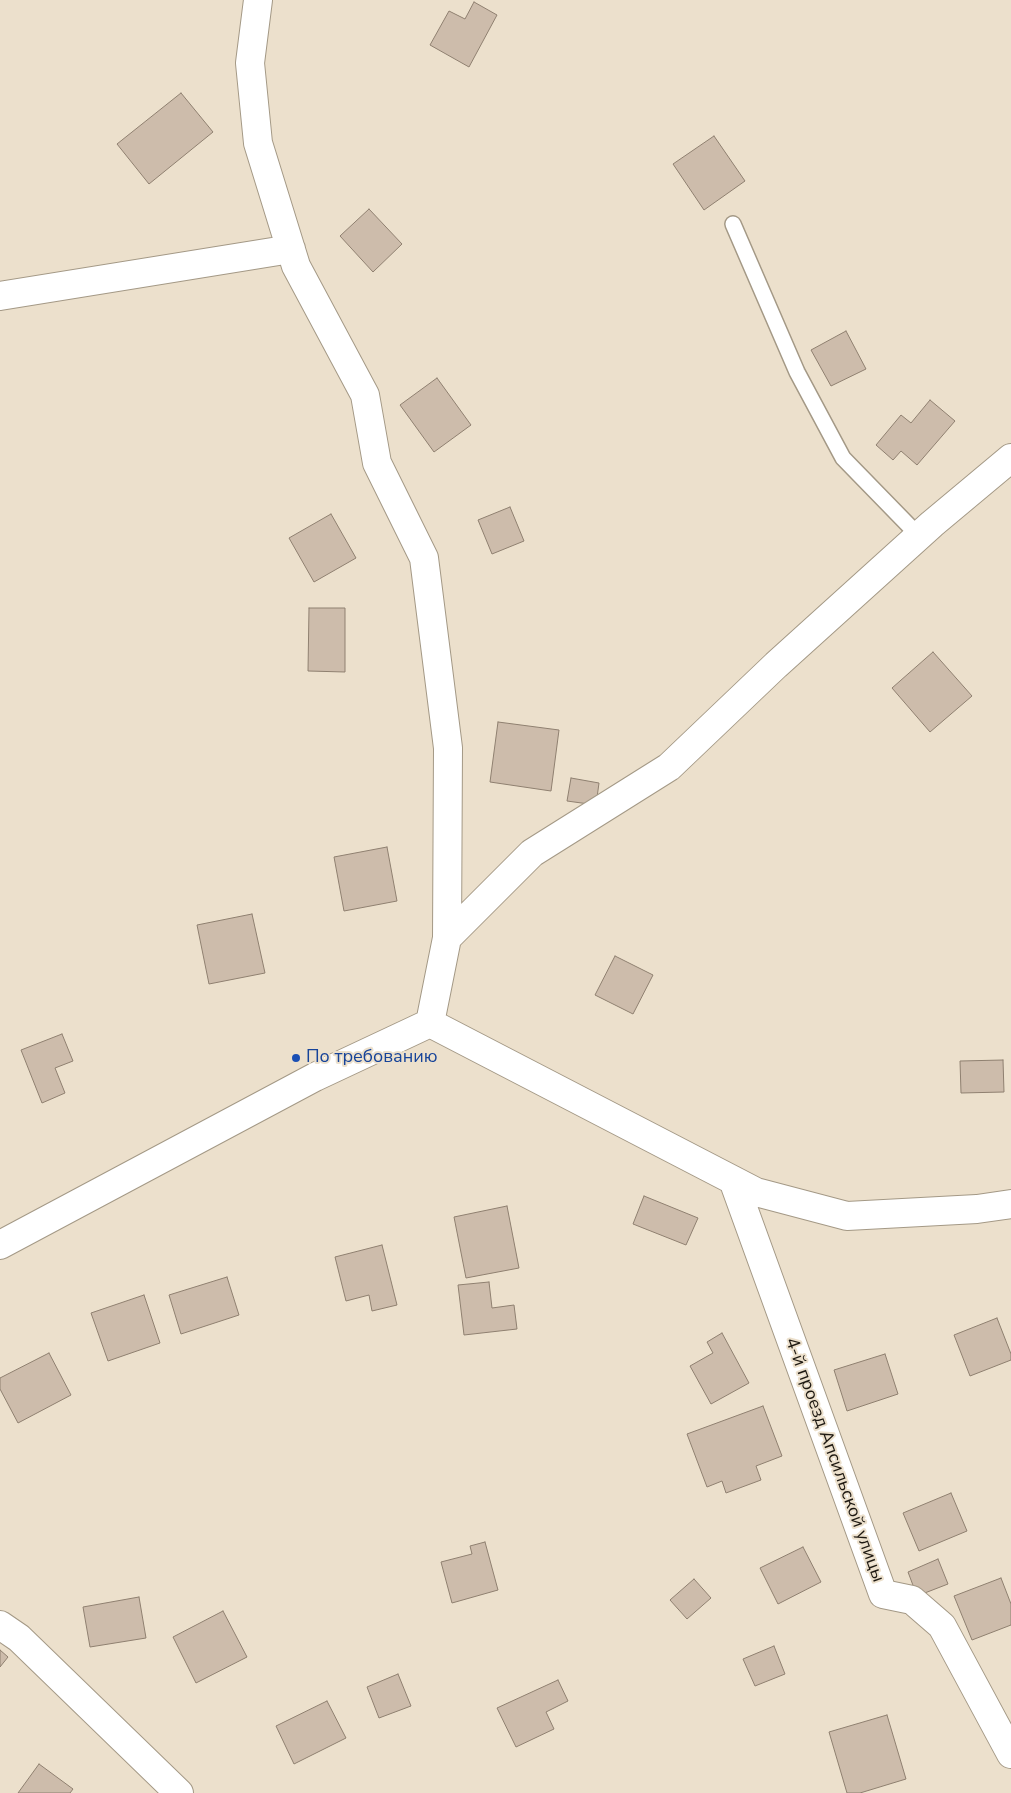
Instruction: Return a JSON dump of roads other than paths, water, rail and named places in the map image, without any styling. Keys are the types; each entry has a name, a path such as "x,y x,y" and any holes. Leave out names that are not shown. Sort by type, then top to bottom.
{"street":[{"path":"258,0 250,63 258,144 296,266 365,395 378,463 424,558 448,748 447,938 430,1023"},
{"path":"0,296 291,249"},
{"path":"447,938 532,853 669,766 776,664 919,536 1011,458"},
{"path":"430,1023 756,1192 847,1216 977,1209 1011,1204"},
{"path":"0,1244 315,1077 430,1023"},
{"name":"4-й проезд Апсильской улицы","path":"733,1180 883,1594 912,1600 942,1626 1011,1754"},
{"path":"0,1625 19,1638 179,1793"}],"lane":[{"path":"733,224 797,372 843,458 919,536"}],"place":[{"name":"По требованию","path":"296,1058"}]}
